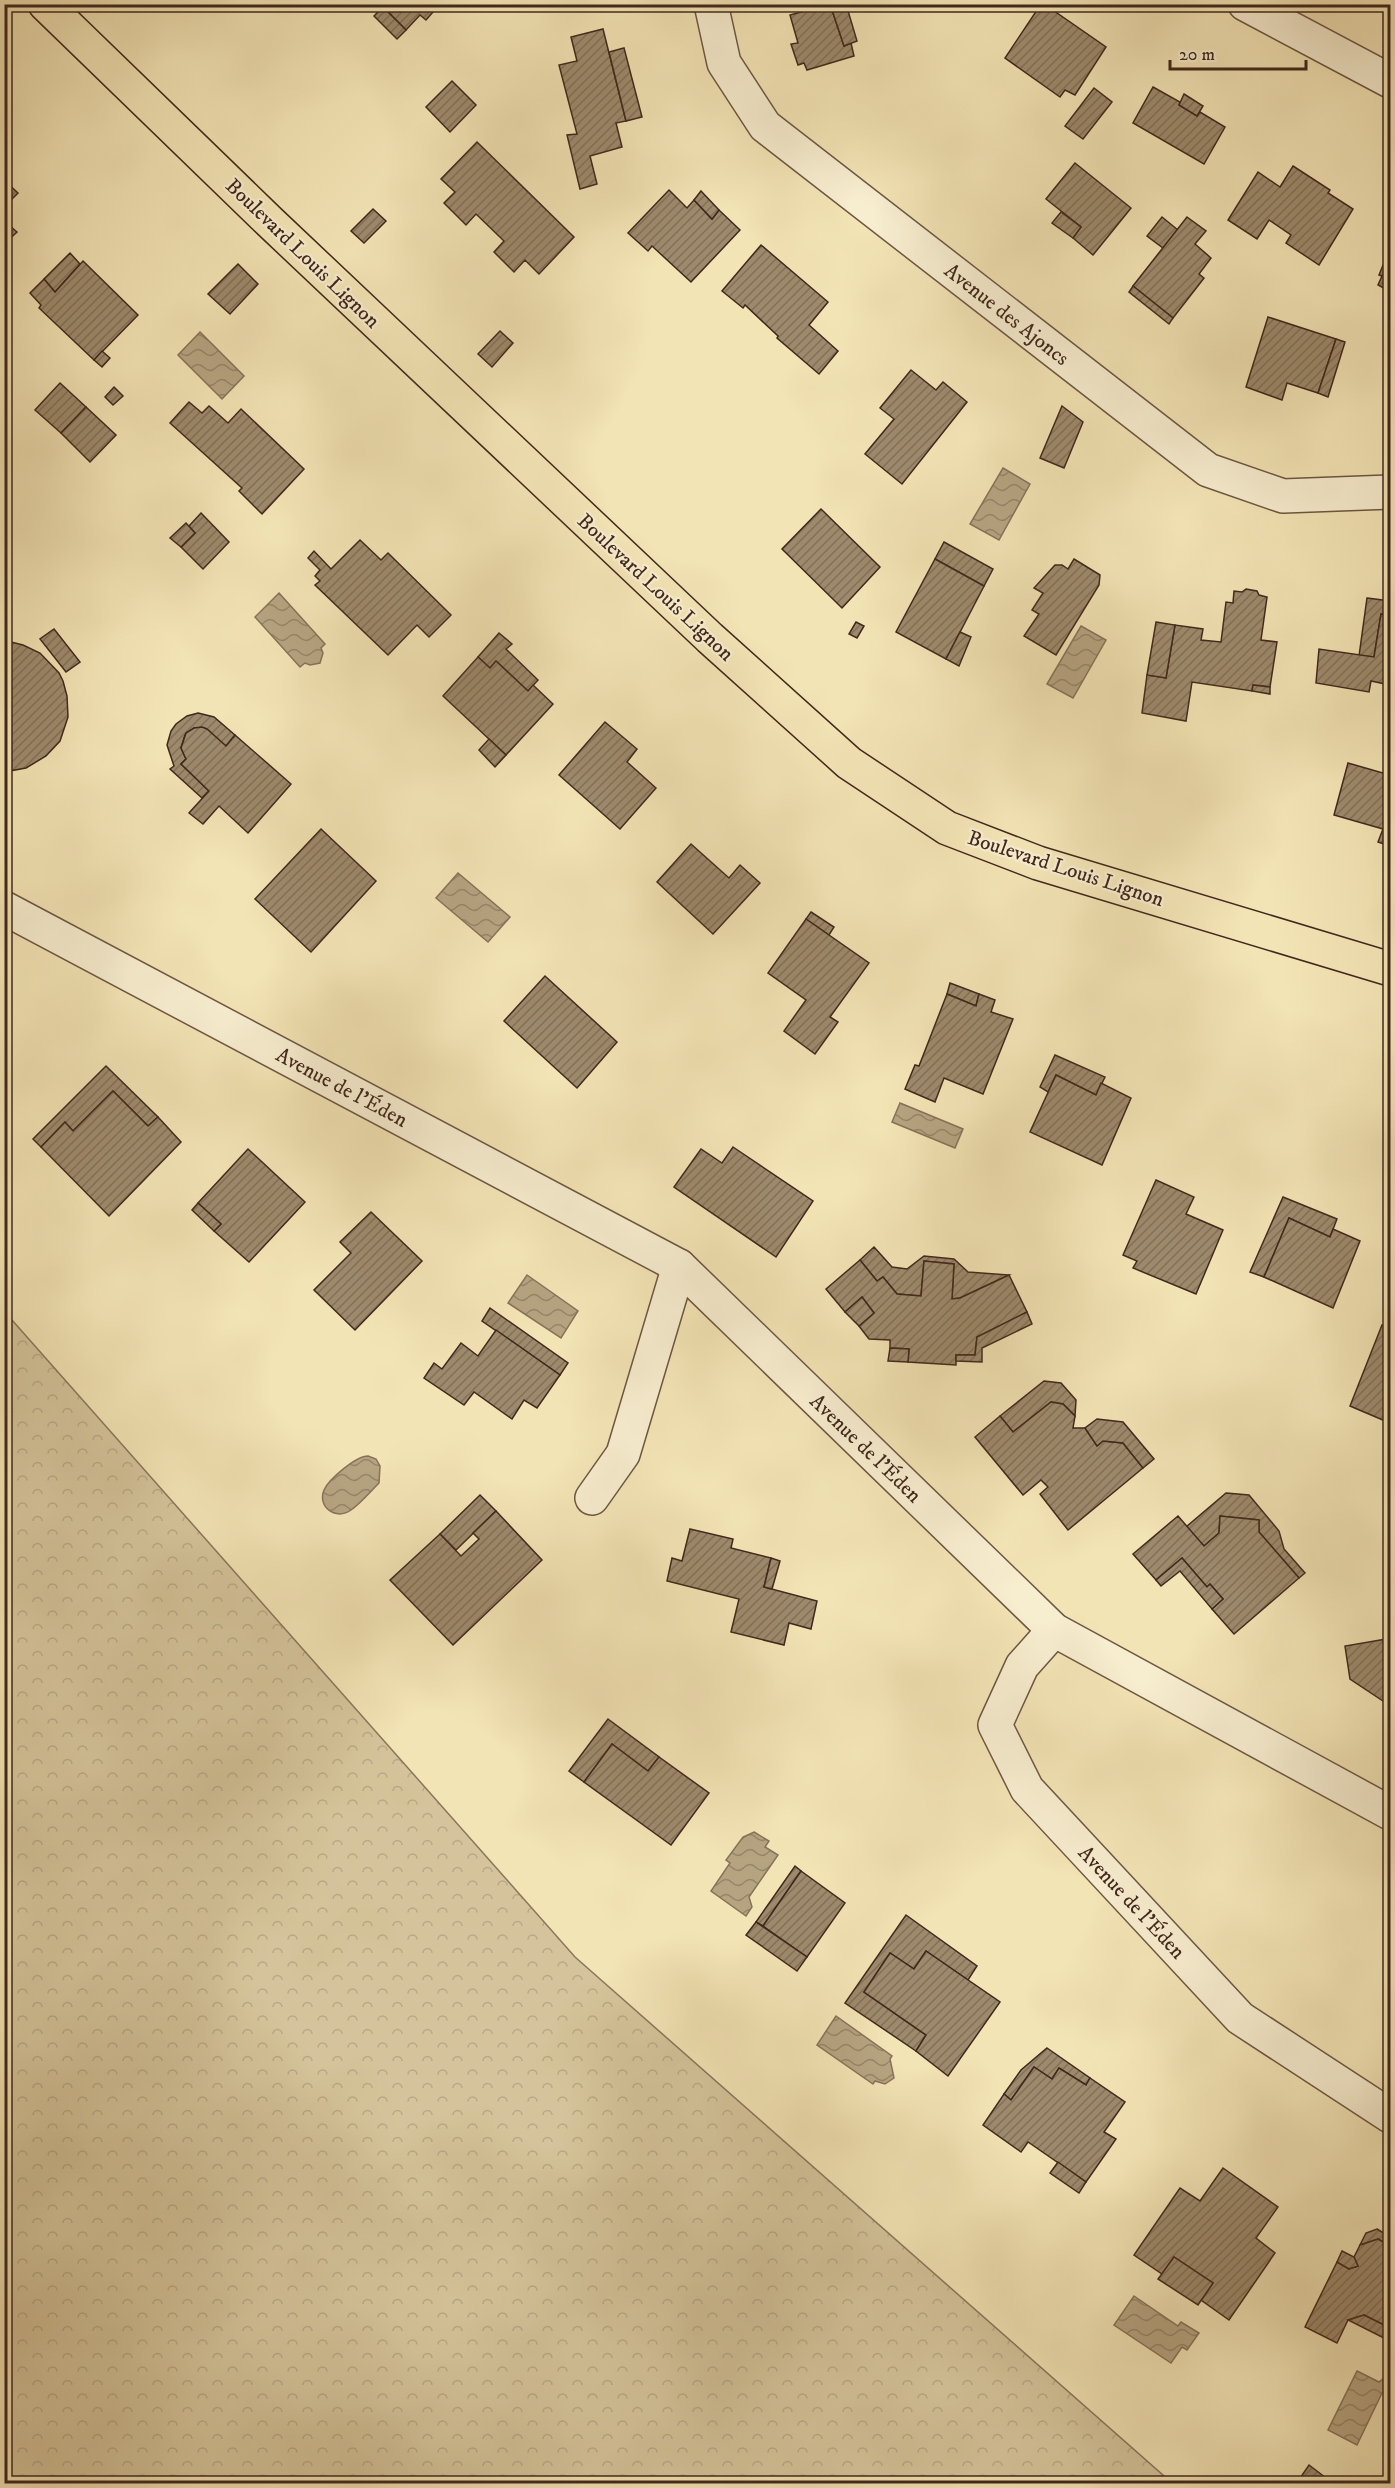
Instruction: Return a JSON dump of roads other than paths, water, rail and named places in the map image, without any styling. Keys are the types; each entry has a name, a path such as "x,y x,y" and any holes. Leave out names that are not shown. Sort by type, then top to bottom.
{"main road":[{"name":"Boulevard Louis Lignon","path":"45,4 270,222 710,638 849,763 947,828 1038,863 1390,969"}],"street":[{"name":"Avenue des Ajoncs","path":"711,4 724,63 765,126 1208,470 1283,496 1390,492"},
{"path":"1245,4 1390,81"},
{"name":"Avenue de l'Éden","path":"4,908 679,1266 1054,1630 1390,1813"},
{"path":"592,1498 622,1454 679,1266"},
{"name":"Avenue de l'Éden","path":"1054,1630 1022,1666 995,1725 1027,1789 1240,2018 1390,2116"}],"water":[{"path":"200,332 244,376 222,399 178,355"},
{"path":"1003,468 1030,484 999,540 970,524"},
{"path":"279,593 325,644 321,648 323,653 320,663 310,665 305,663 300,667 255,617"},
{"path":"1081,626 1106,640 1073,698 1047,684"},
{"path":"458,873 510,917 488,942 436,898"},
{"path":"900,1103 963,1129 955,1148 892,1122"},
{"path":"527,1275 578,1311 561,1338 508,1303"},
{"path":"368,1456 376,1459 380,1466 379,1483 351,1510 339,1514 329,1510 323,1502 327,1485 350,1464"},
{"path":"754,1832 769,1841 765,1847 778,1855 749,1897 752,1907 746,1916 711,1891 730,1863 726,1860 743,1837"},
{"path":"836,2016 892,2056 890,2059 894,2078 885,2084 875,2081 873,2084 817,2045"},
{"path":"1134,2296 1178,2326 1181,2322 1199,2333 1187,2350 1182,2347 1171,2363 1114,2325"},
{"path":"1357,2371 1379,2382 1384,2378 1390,2380 1390,2390 1382,2393 1357,2445 1328,2430"}]}
